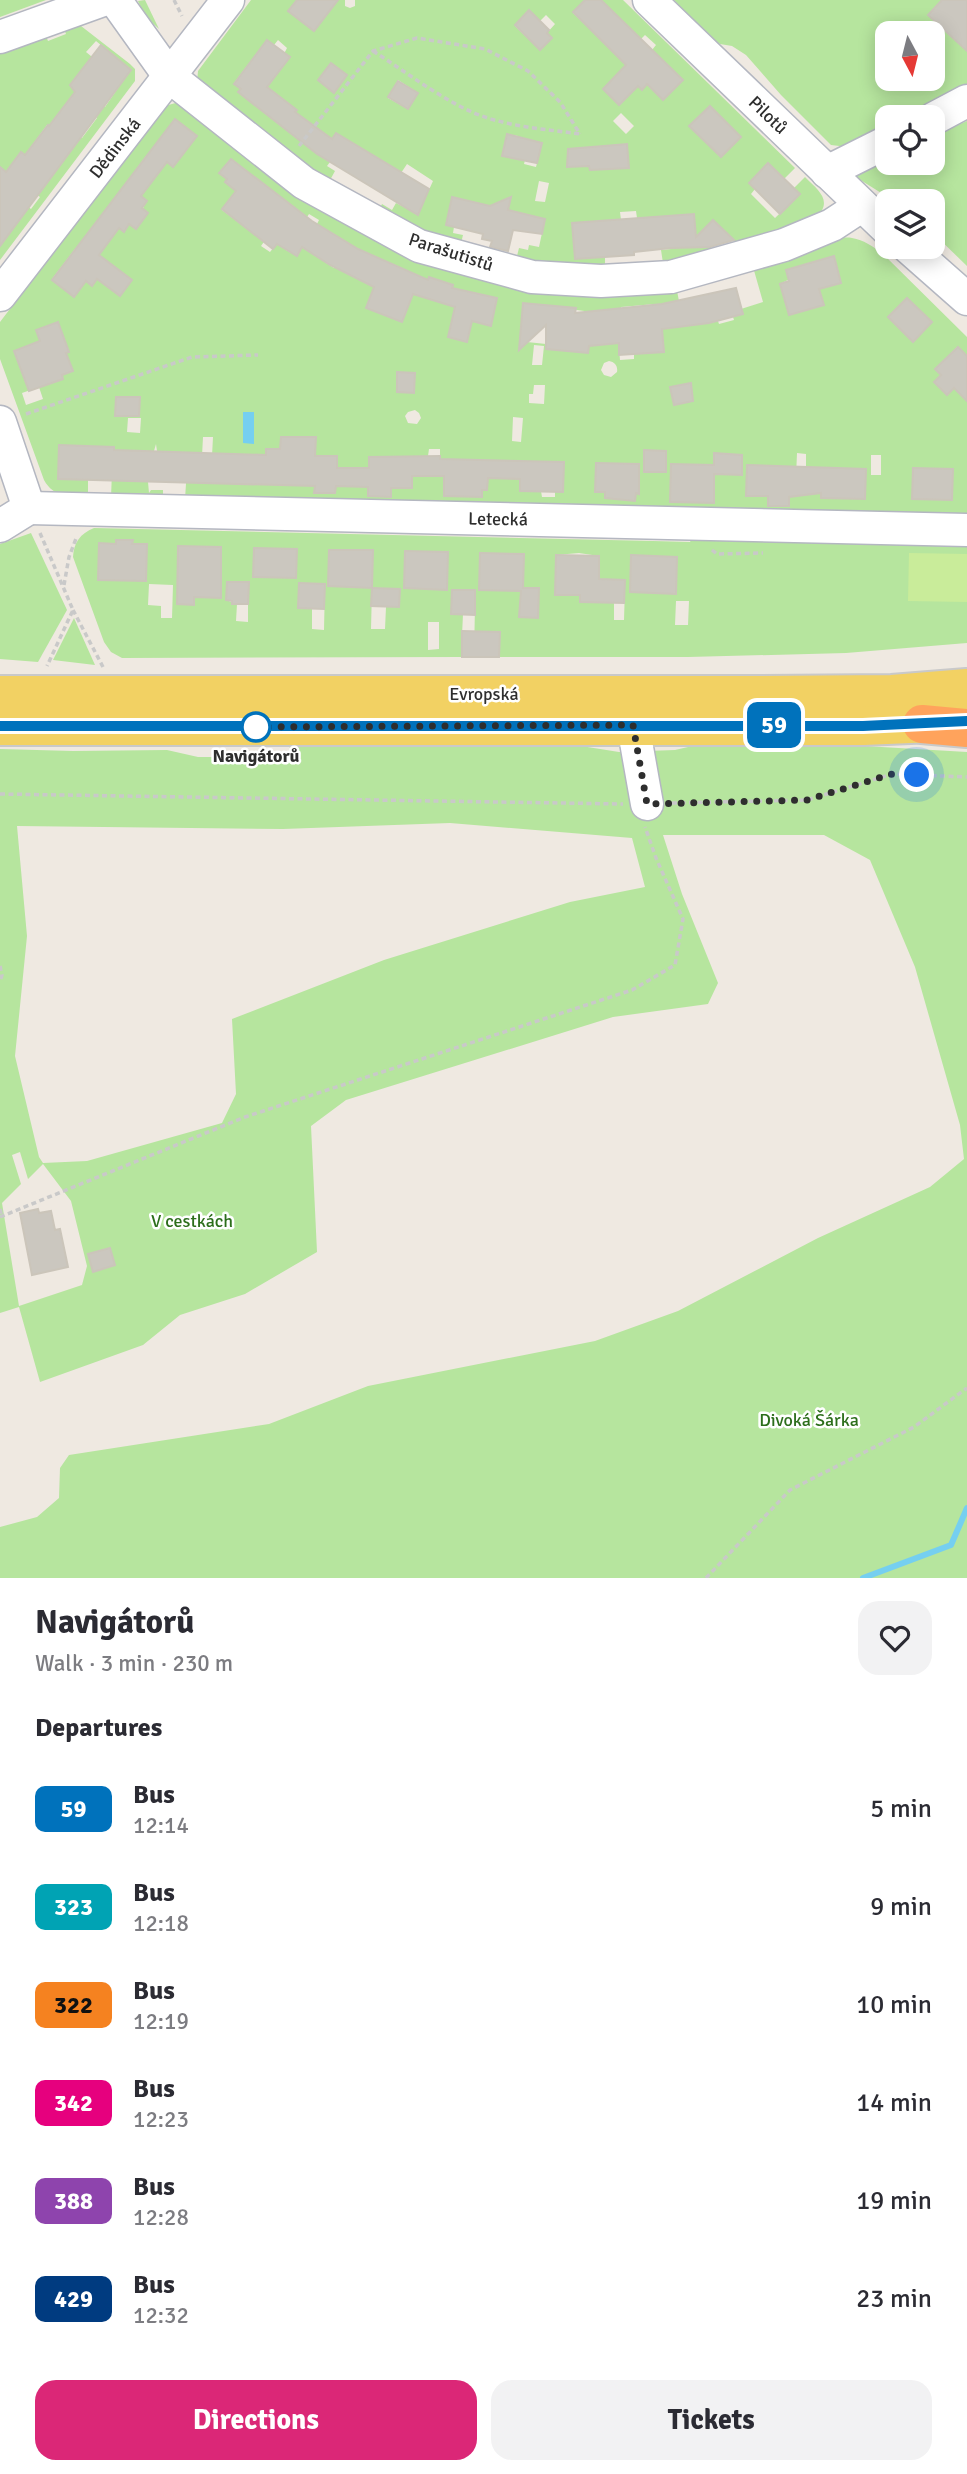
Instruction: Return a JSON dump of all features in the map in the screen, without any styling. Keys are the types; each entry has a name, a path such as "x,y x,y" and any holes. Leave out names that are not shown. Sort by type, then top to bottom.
{"highway":[{"path":"922,724 967,728"}],"main road":[{"name":"Evropská","path":"0,695 852,695 967,688"},
{"name":"Evropská","path":"0,726 922,724 967,721"}],"street":[{"path":"0,37 103,0"},
{"name":"Parašutistů","path":"115,0 170,77 304,183 419,246 532,277 601,281 671,277 784,245 832,225 861,206"},
{"name":"Dědinská","path":"0,295 228,0"},
{"name":"Pilotů","path":"649,0 875,218"},
{"path":"945,113 967,102"},
{"path":"827,172 875,148"},
{"path":"922,259 967,299"},
{"path":"0,422 29,508 0,526"},
{"name":"Letecká","path":"29,508 967,530"},
{"path":"633,725 647,804"}],"path":[{"path":"174,0 185,21"},
{"path":"283,167 373,51 417,37 485,49 528,71 560,102 580,134 513,125 475,113 373,51"},
{"path":"0,422 192,357 258,355"},
{"path":"29,508 73,610 104,671"},
{"path":"64,587 73,542 78,534 84,531"},
{"path":"47,666 73,610"},
{"path":"0,794 647,804 807,800 892,774 967,777"},
{"path":"0,1209 1,1217 244,1117 632,990 675,965 683,919 645,829 647,804"},
{"path":"0,966 0,982"},
{"path":"706,1578 790,1490 914,1427 966,1388"}],"green space":[{"path":"0,0 46,0 0,17"},
{"path":"145,0 159,29 144,15 138,1"},
{"path":"251,0 297,0 289,12 314,31 335,4 332,0 345,0 345,6 350,8 355,6 355,0 585,0 573,13 605,43 624,23 601,0 623,0 795,168 784,179 768,164 749,183 755,189 751,194 775,218 800,194 794,188 805,177 822,196 823,207 815,219 739,246 713,220 699,234 715,252 663,263 661,250 671,249 671,244 696,242 694,214 637,218 636,211 620,212 621,220 572,224 575,259 605,257 605,267 516,260 519,248 528,250 529,245 539,247 545,219 453,197 446,225 454,227 453,233 463,235 460,247 378,212 382,204 392,210 396,203 418,214 433,181 407,164 401,173 336,133 322,156 330,162 327,166 335,171 329,182 197,82 198,71","holes":["529,11 540,21 546,15 555,24 547,33 552,38 540,50 515,26","645,35 656,45 652,50 663,100 647,84 642,89 638,86 619,105 603,89 627,64 624,56","267,40 274,45 278,40 287,48 267,87 283,127 238,92 241,89 234,83","331,63 347,75 334,92 318,80","398,80 418,93 408,109 388,98","710,106 741,137 721,156","621,113 634,126 626,134 613,121","507,134 518,136 513,158 502,155","530,140 542,143 536,167 524,164","595,147 597,170 590,170 589,166 567,167 568,149","539,181 549,183 545,202 535,201"]},
{"path":"674,0 942,0 928,15 934,21 875,21 875,91 945,91 945,31 967,51 967,93 942,105 875,105 875,139 856,148 831,145 746,55 732,46 720,44 706,36"},
{"path":"72,19 130,64 135,69 135,81 0,260 0,226 22,202 31,209 40,197 5,171 0,178 0,45","holes":["62,24 66,34 48,41 44,31","96,41 131,70 126,77 122,74 114,84 118,88 105,107 99,103 96,107 74,91 97,61 86,52","71,98 97,118 82,138 67,127 71,116 62,109","47,125 70,142 63,162 43,187 21,152 25,155"]},
{"path":"179,102 373,238 676,286 679,301 702,297 710,323 718,321 719,324 734,320 733,317 742,314 741,309 763,302 753,267 830,240 852,238 868,244 875,248 875,259 888,259 967,337 967,356 957,347 935,369 960,394 967,388 967,517 185,499 188,453 157,451 156,444 154,451 137,451 136,481 148,482 149,493 151,490 163,490 163,499 111,497 113,447 59,445 58,479 88,480 88,497 68,496 52,490 44,480 0,359 0,322 165,106","holes":["175,119 197,136 173,166 151,150","146,156 162,169 154,179 138,167","231,159 247,171 233,188 225,182 227,179 220,173","255,178 286,201 258,237 222,210 230,198 236,202","125,184 147,201 136,229 129,224 124,231 102,215","309,214 319,220 317,224 349,244 334,268 302,247 297,256 286,250","273,229 282,237 270,252 261,246","75,249 101,269 92,285 86,281 74,296 52,279","834,256 841,282 819,289 824,305 789,315 780,284","384,262 420,276 402,322 366,307","460,290 497,298 491,326 472,321 467,342 448,337","907,298 932,322 913,342 888,317","524,303 592,312 588,353 547,349 546,344 527,342","655,304 664,351 634,354 634,359 620,360 618,336 623,335 621,307","58,322 73,371 62,375 63,379 40,341","534,345 544,346 542,365 532,365","604,363 614,363 617,372 611,377 604,375 601,370","691,384 693,401 674,405 670,387","534,385 545,385 544,404 529,403 529,394 533,394","39,387 43,399 26,405 22,393","115,398 139,398 139,417 115,416","415,410 419,413 421,418 417,424 408,423 405,416 408,412","513,417 523,418 521,442 512,441","128,418 141,418 140,433 127,432","203,437 213,437 212,456 202,456","281,437 316,437 315,456 337,457 334,493 315,493 315,486 280,456","266,449 277,449 277,468 266,468","429,449 440,449 440,476 417,476 417,457 428,456","666,450 666,472 644,472 644,451","714,453 730,454 730,472 714,472","797,453 806,454 806,477 796,477","218,454 261,455 261,484 217,483","871,455 881,455 881,475 871,475","369,457 413,458 412,488 391,488 390,497 368,496","445,459 488,460 487,489 444,496","493,460 503,460 503,479 492,478","520,461 555,492 555,497 542,497 541,491 520,490","596,463 639,464 639,493 636,493 635,501 605,498 605,492 595,492","747,466 791,467 788,506 768,506 768,496 746,496","353,468 364,468 364,487 353,487"]},
{"path":"967,121 967,266 945,245 945,189 875,189 854,176 875,163 875,175 945,175 945,131"},
{"path":"89,530 690,542 692,538 967,544 967,643 846,653 688,657 499,657 500,632 487,631 486,657 474,657 473,590 452,590 451,614 463,614 461,657 122,658 111,652 104,642 73,557 76,543","holes":["99,543 146,545 98,580","178,546 221,547 221,577 212,577 194,597 193,605 177,575","254,548 297,549 296,578 253,577","329,550 372,550 372,588 350,587 350,579 329,579","405,551 448,552 447,582 404,580","579,553 599,556 599,579 614,579 614,587 625,587 624,620 614,620 614,600 581,602 581,592 576,595 558,595 555,584 556,555","631,555 677,557 676,593 630,585","227,582 248,583 248,622 236,621 237,604 226,600","299,583 325,584 324,630 312,629 312,609 298,608","149,584 173,585 172,618 161,618 161,606 148,605","539,588 538,618 528,617 520,605 520,598 528,597","372,589 399,589 399,607 386,607 385,629 371,629","676,601 689,601 688,625 675,625","428,622 439,622 439,649 428,650"]},
{"path":"31,533 67,610 38,662 0,659 0,544"},
{"path":"909,553 967,554 967,602 908,601"},
{"path":"74,618 95,665 53,660"},
{"path":"727,738 967,752 967,1578 0,1578 0,1527 37,1517 59,1498 60,1468 69,1455 269,1424 368,1386 595,1341 678,1311 818,1238 930,1187 964,1159 960,1125 915,967 870,860 824,835 663,835 682,894 718,983 708,1004 613,1017 346,1100 311,1126 317,1252 245,1294 180,1315 143,1345 40,1382 19,1307 0,1313 0,749 167,750 198,757 267,757 291,752 289,745 537,739 619,752 675,750","holes":["450,823 632,838 645,887 570,902 384,960 232,1019 236,1094 222,1123 87,1161 43,1163 39,1157 15,1056 27,936 17,826 283,829","20,1152 28,1179 43,1164 71,1201 87,1266 82,1285 19,1306 2,1203 21,1184 12,1155","110,1248 115,1265 93,1272 88,1254"]}],"water":[{"path":"243,412 254,412 254,444 243,443"}],"building":[{"path":"297,0 338,0 314,31 288,11"},
{"path":"585,0 601,0 683,80 663,100 647,84 642,90 638,86 619,105 603,89 626,65 573,12"},
{"path":"942,0 967,0 967,51 945,31 945,21 934,21 928,15"},
{"path":"529,10 549,30 547,33 552,38 540,50 515,25"},
{"path":"267,40 290,57 267,87 332,139 336,133 429,189 418,215 317,154 238,92 241,89 234,84"},
{"path":"101,45 131,70 0,246 0,167 6,172 21,152 25,155 75,92 70,85"},
{"path":"331,63 347,75 334,93 318,80"},
{"path":"398,81 418,93 408,109 388,97"},
{"path":"710,106 741,137 721,157 689,126"},
{"path":"175,119 197,136 173,167 167,162 141,196 147,201 142,208 148,213 136,229 129,224 124,232 119,228 99,255 132,280 120,296 97,279 92,286 86,281 74,297 52,280"},
{"path":"507,134 542,143 537,163 502,156"},
{"path":"627,144 629,168 590,170 589,166 567,167 568,149"},
{"path":"231,159 312,221 358,249 428,280 429,277 453,285 452,288 497,298 491,326 472,321 467,342 448,337 455,307 413,294 402,322 366,308 374,287 330,265 302,247 297,256 277,244 273,249 222,209 236,191 219,173"},
{"path":"768,163 800,194 780,214 749,183"},
{"path":"452,197 490,206 511,197 508,210 545,219 542,234 513,230 508,251 490,247 492,241 482,239 483,234 446,225"},
{"path":"694,214 696,237 713,220 734,240 710,247 671,248 634,252 634,255 575,259 572,223"},
{"path":"834,256 841,283 819,289 824,305 789,315 780,284 789,281 786,270"},
{"path":"736,288 743,314 709,323 662,329 664,352 619,355 619,343 589,346 588,353 546,349 546,325 519,350 523,303 576,308 575,313 662,304"},
{"path":"907,298 932,322 913,342 888,317"},
{"path":"58,322 73,371 62,375 63,379 29,391 14,351 40,341 36,330"},
{"path":"958,347 967,356 967,401 954,388 947,395 934,382 941,375 935,369"},
{"path":"397,372 415,373 414,393 397,392"},
{"path":"691,383 693,401 674,405 670,387"},
{"path":"116,397 140,397 139,416 115,416"},
{"path":"281,437 316,437 315,456 337,456 337,468 369,468 369,457 440,456 440,459 564,462 563,492 520,491 520,479 488,478 487,490 482,490 482,497 444,496 444,476 412,476 412,488 391,488 391,497 368,496 368,487 336,486 335,493 314,493 315,486 58,479 59,445 114,447 114,450 266,455 266,449 280,449"},
{"path":"644,450 666,451 666,472 644,472"},
{"path":"714,453 742,455 742,475 714,474 714,503 670,502 671,464 714,465"},
{"path":"596,463 639,464 639,494 636,493 635,501 605,498 605,492 595,492"},
{"path":"747,465 866,469 865,499 821,498 821,493 789,497 789,506 768,506 768,496 746,496"},
{"path":"913,468 953,469 952,500 912,499"},
{"path":"116,540 133,540 132,544 147,544 146,581 98,580 99,543 116,544"},
{"path":"178,546 221,547 221,598 194,597 194,605 177,604"},
{"path":"254,548 297,549 296,578 253,577"},
{"path":"329,550 373,550 372,588 328,586"},
{"path":"405,551 448,552 447,590 404,588"},
{"path":"480,553 524,554 523,588 539,588 538,618 519,617 521,591 479,590"},
{"path":"556,555 599,556 599,579 625,580 624,603 580,602 580,595 555,595"},
{"path":"631,555 677,557 676,594 630,592"},
{"path":"227,582 249,582 248,604 232,604 232,601 226,600"},
{"path":"299,583 325,584 324,609 298,608"},
{"path":"372,588 400,589 399,607 371,606"},
{"path":"452,590 475,590 475,615 451,614"},
{"path":"462,631 500,632 499,657 462,657"},
{"path":"38,1209 39,1213 51,1211 55,1230 60,1229 68,1267 32,1275 20,1213"},
{"path":"110,1248 115,1265 93,1272 88,1254"}],"waterway":[{"path":"863,1578 951,1545 967,1508"}],"bus line":[{"name":"59","path":"0,726 863,726 967,721"}],"place":[{"name":"Navigátorů","path":"256,727"}],"route":[{"path":"256,727 633,725 647,804 807,800 892,774 917,775"}],"park label":[{"name":"V cestkách","path":"192,1221"},
{"name":"Divoká Šárka","path":"809,1420"}]}
